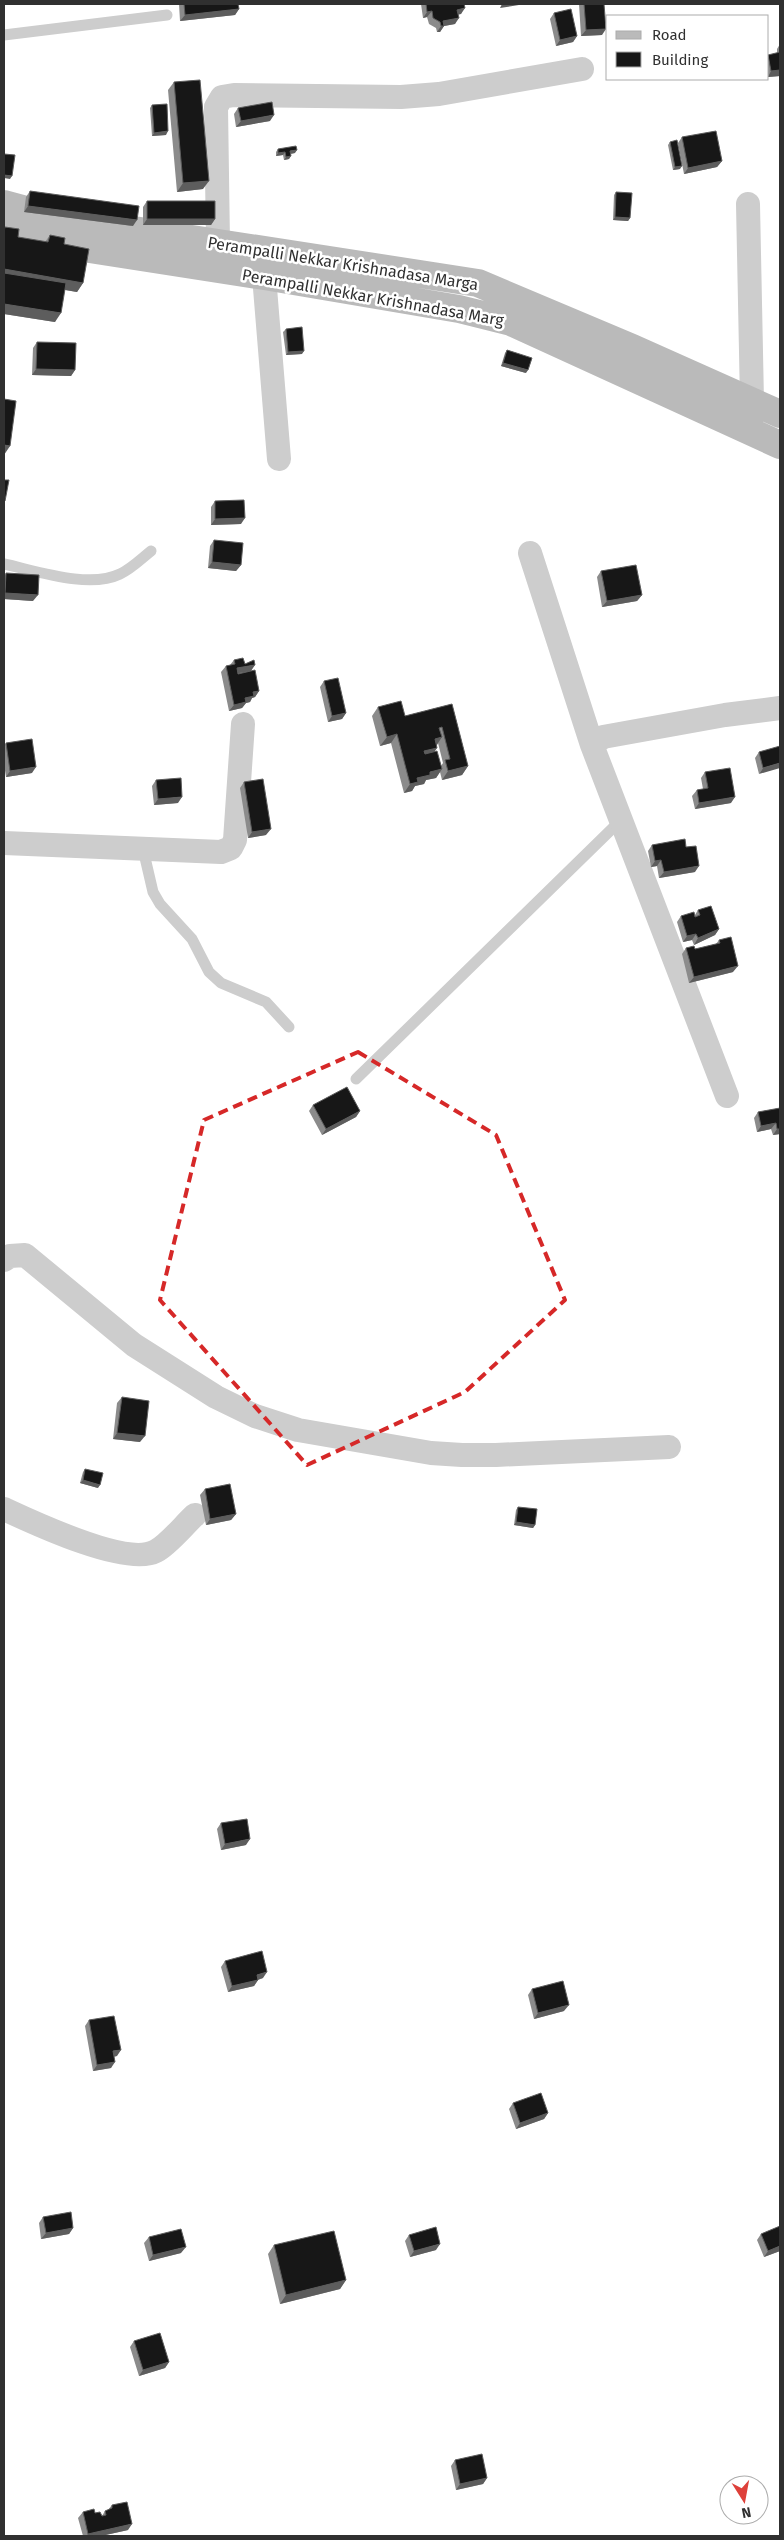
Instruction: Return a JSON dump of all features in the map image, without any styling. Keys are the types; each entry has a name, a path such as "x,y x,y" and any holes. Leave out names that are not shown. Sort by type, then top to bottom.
{"main road":[{"name":"Perampalli Nekkar Krishnadasa Marga","path":"4,204 56,218 478,283 632,348 780,414"},
{"name":"Perampalli Nekkar Krishnadasa Marg","path":"4,230 38,241 459,309 511,322 780,445"}],"street":[{"path":"218,243 216,107 222,97 234,95 401,97 438,94 582,69"},
{"path":"748,204 752,401"},
{"path":"264,276 279,459"},
{"path":"530,553 592,745 726,1096"},
{"path":"592,745 602,737 725,715 780,708"},
{"path":"4,843 221,852 231,848 235,840 242,724"},
{"path":"4,1260 10,1256 25,1255 116,1332 142,1350 216,1397 254,1416 298,1430 431,1453 496,1455 669,1447"},
{"path":"4,1509 53,1533 129,1554 145,1554 156,1551 195,1515"}],"lane":[{"path":"4,35 167,15"},
{"path":"4,564 77,579 104,580 122,574 151,551"},
{"path":"356,1079 620,821"},
{"path":"143,849 154,892 160,904 192,939 209,972 220,983 266,1002 289,1027"}],"highlighted area":[{"path":"358,1052 496,1135 565,1300 465,1392 307,1465 160,1300 204,1120"}],"building":[{"path":"184,4 238,4 239,9 185,15"},
{"path":"426,4 464,4 465,8 457,10 459,18 443,21 444,26 441,26 440,22 433,18 432,11 427,12"},
{"path":"584,4 604,4 606,29 586,30"},
{"path":"571,9 577,36 560,40 554,13"},
{"path":"780,52 780,70 771,71 769,55"},
{"path":"200,80 209,181 183,183 174,82"},
{"path":"272,102 274,115 241,121 238,108"},
{"path":"167,104 168,131 154,133 152,105"},
{"path":"716,131 722,161 688,168 682,137"},
{"path":"677,140 682,166 675,167 670,142"},
{"path":"296,146 297,150 290,151 291,156 286,157 285,152 278,153 278,149"},
{"path":"4,154 15,155 12,176 4,175"},
{"path":"30,191 139,206 137,220 28,206"},
{"path":"616,192 632,193 630,218 615,217"},
{"path":"147,201 215,201 215,219 147,219"},
{"path":"5,227 19,229 18,237 48,242 50,235 65,238 64,244 89,249 83,283 4,269"},
{"path":"4,273 66,283 61,313 4,304"},
{"path":"302,327 304,351 288,352 286,329"},
{"path":"37,342 76,343 75,370 36,369"},
{"path":"507,350 532,358 528,370 503,363"},
{"path":"4,399 16,401 10,446 4,445"},
{"path":"4,480 9,480 5,501 4,501"},
{"path":"244,500 245,518 215,519 215,501"},
{"path":"214,540 243,543 241,565 212,562"},
{"path":"636,565 642,595 607,601 601,571"},
{"path":"6,573 39,575 38,595 5,593"},
{"path":"243,658 245,664 254,660 255,665 237,668 238,674 255,670 259,691 253,692 254,696 245,698 246,702 234,705 226,666 235,664 234,660"},
{"path":"338,678 346,713 332,716 324,681"},
{"path":"401,701 405,716 452,704 468,766 448,771 445,760 450,759 442,727 439,728 442,737 435,739 437,748 424,751 425,754 437,751 442,769 430,772 430,775 417,778 418,782 410,784 397,734 387,737 378,707"},
{"path":"32,739 36,767 10,771 6,743"},
{"path":"780,746 780,763 763,768 759,752"},
{"path":"730,768 735,797 699,803 697,790 708,788 705,772"},
{"path":"181,778 182,797 158,799 156,780"},
{"path":"263,779 271,829 252,832 244,782"},
{"path":"685,839 686,847 696,846 699,866 664,872 661,860 655,861 652,845"},
{"path":"711,906 719,929 698,938 696,934 687,936 681,916 694,912 695,917 700,915 698,910"},
{"path":"731,937 738,966 694,977 686,948 694,946 695,949 720,943 719,940"},
{"path":"347,1087 360,1111 326,1129 313,1105"},
{"path":"780,1108 780,1129 777,1129 776,1123 761,1126 758,1112"},
{"path":"122,1397 149,1401 145,1436 117,1433"},
{"path":"85,1469 103,1473 100,1485 83,1480"},
{"path":"230,1484 236,1514 210,1519 205,1489"},
{"path":"518,1507 537,1509 535,1525 516,1522"},
{"path":"247,1819 250,1839 225,1844 221,1823"},
{"path":"262,1951 267,1972 257,1975 258,1980 232,1986 225,1961"},
{"path":"563,1981 569,2005 538,2013 532,1989"},
{"path":"114,2016 121,2050 113,2051 115,2062 97,2065 89,2020"},
{"path":"541,2093 548,2113 520,2123 513,2103"},
{"path":"71,2212 73,2228 46,2233 43,2217"},
{"path":"780,2226 780,2246 768,2251 761,2234"},
{"path":"436,2227 440,2244 414,2251 409,2235"},
{"path":"181,2229 186,2247 153,2255 149,2237"},
{"path":"334,2231 346,2280 286,2295 274,2245"},
{"path":"160,2333 169,2362 143,2370 134,2341"},
{"path":"482,2454 487,2478 460,2484 455,2460"},
{"path":"127,2502 132,2524 88,2534 83,2512 94,2509 95,2513 100,2512 102,2516 106,2515 105,2511 112,2508 112,2505"}]}
